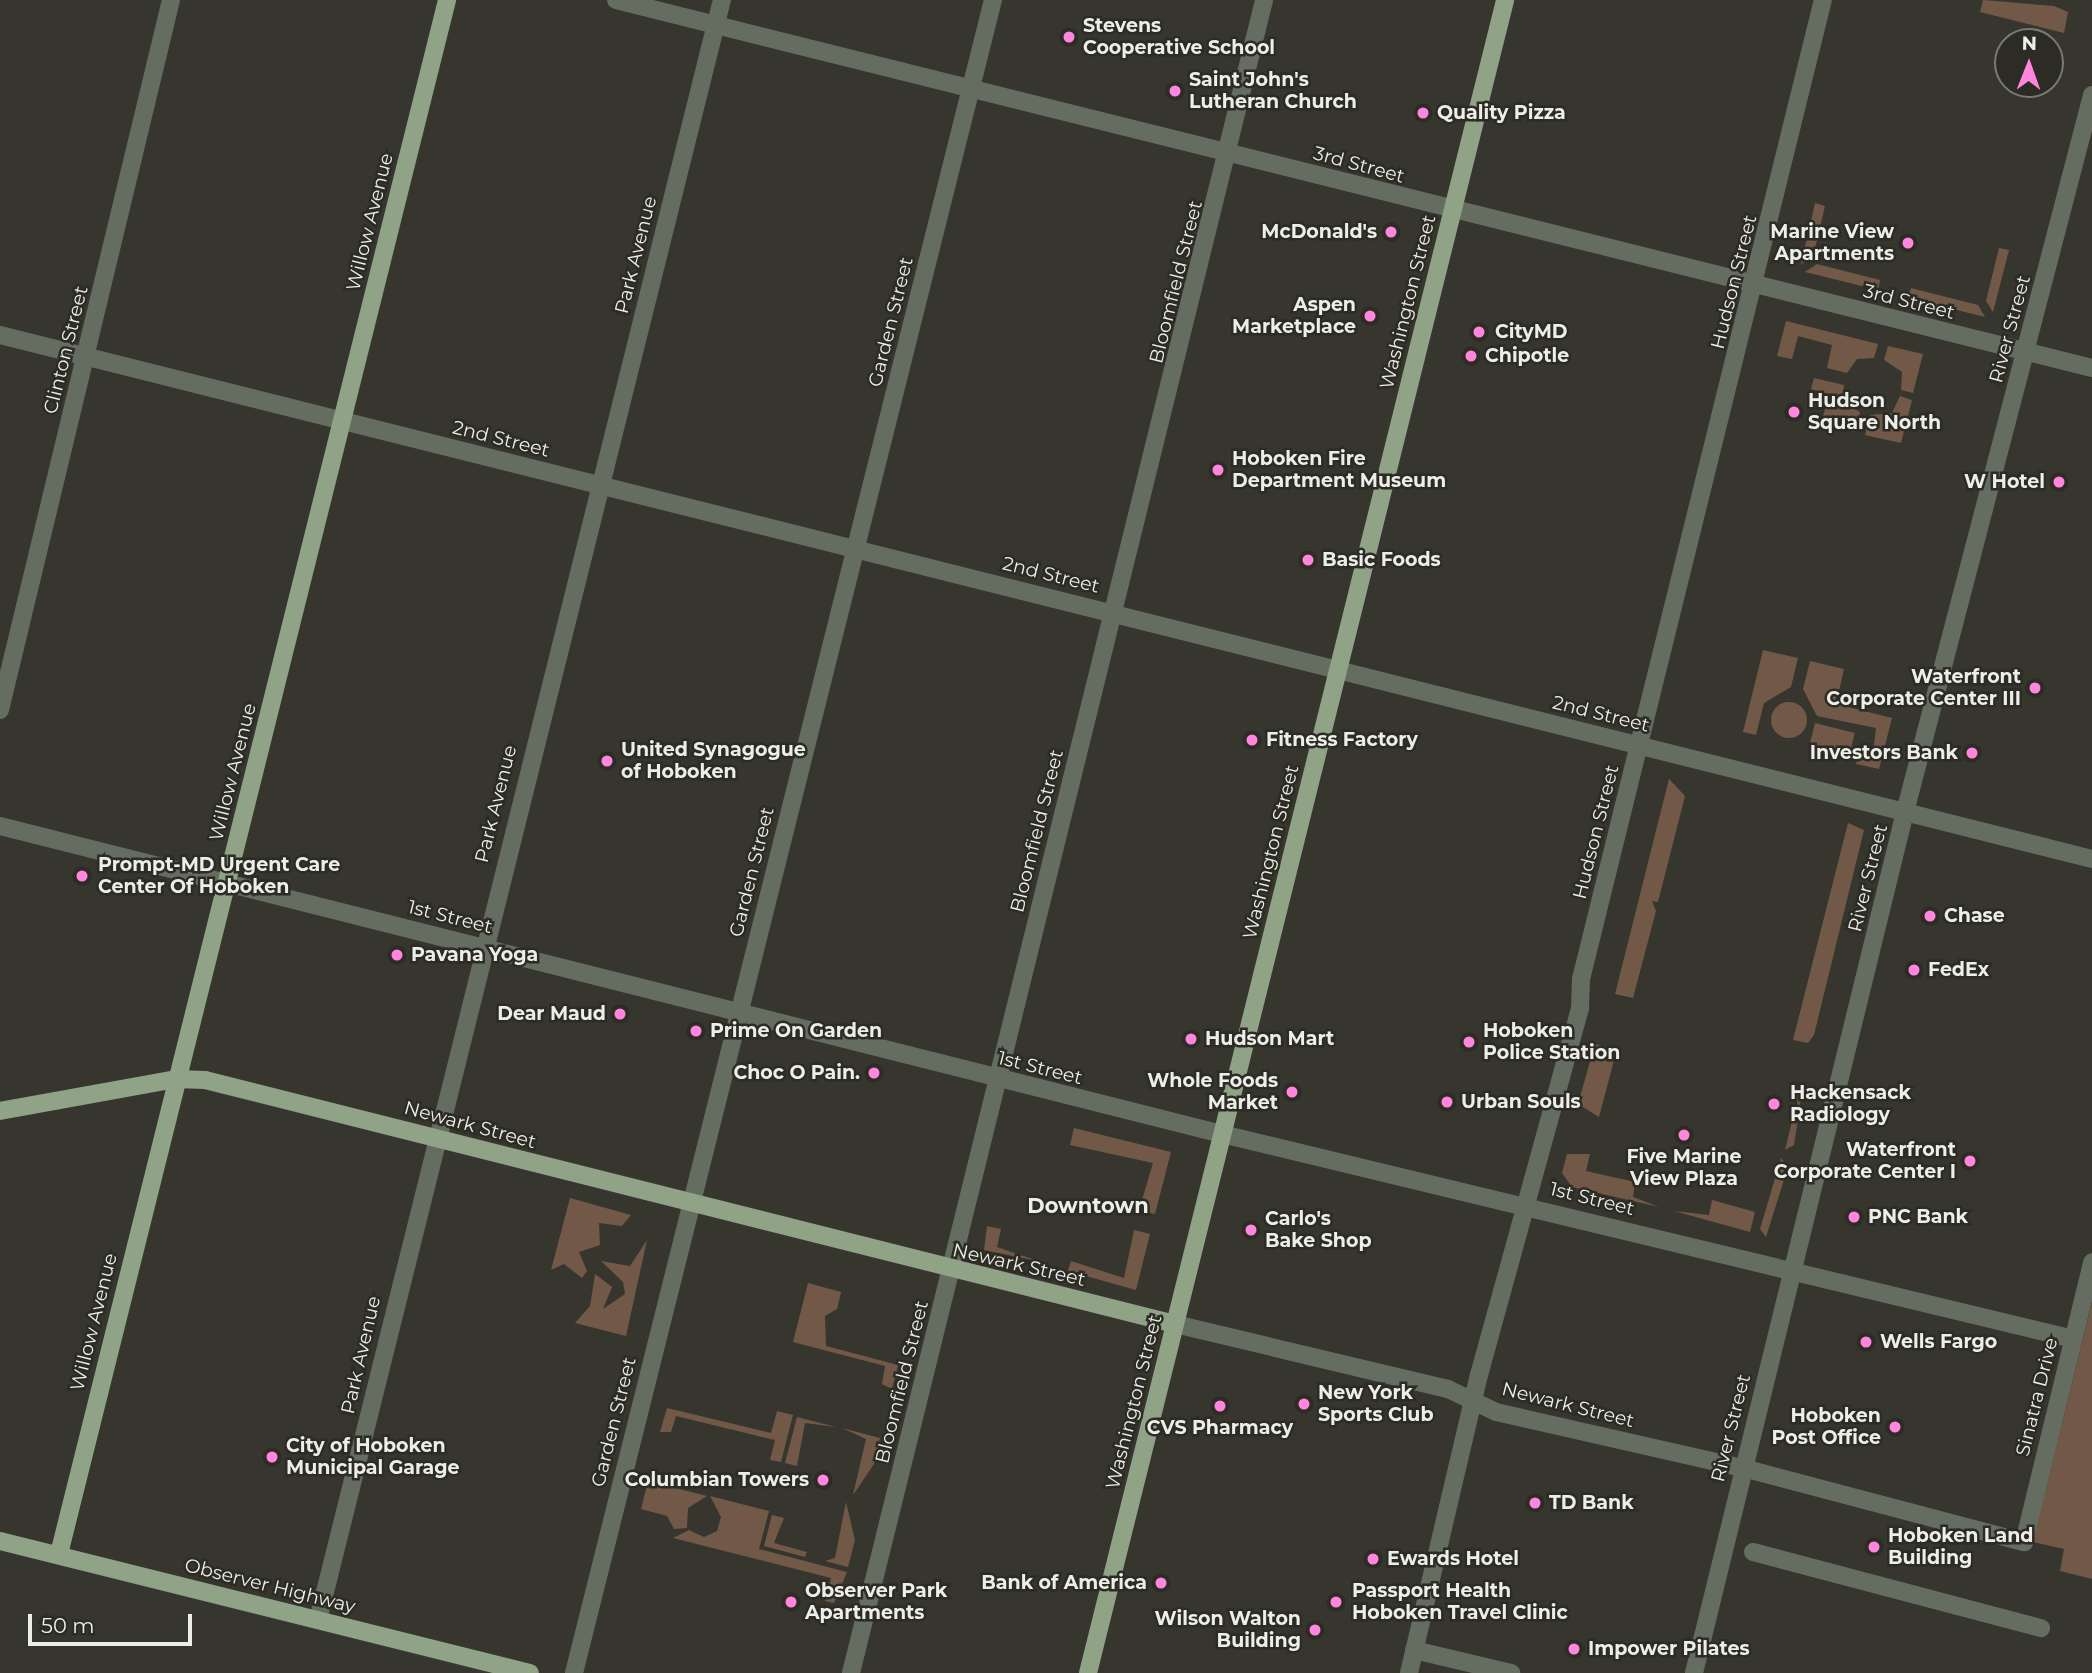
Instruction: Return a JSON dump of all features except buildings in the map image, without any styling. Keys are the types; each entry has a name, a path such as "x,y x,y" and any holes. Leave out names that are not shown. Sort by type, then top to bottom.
{"main road":[{"name":"Willow Avenue","path":"59,1554 447,0"},
{"name":"Washington Street","path":"1088,1673 1504,0"},
{"name":"Newark Street","path":"0,1111 176,1079 205,1080 435,1137 690,1206 1175,1324"},
{"name":"Observer Highway","path":"0,1541 530,1673"}],"street":[{"name":"Clinton Street","path":"0,710 172,0"},
{"name":"3rd Street","path":"616,0 972,87 1452,211 2092,368"},
{"name":"Park Avenue","path":"318,1620 482,947 722,0"},
{"name":"Garden Street","path":"574,1673 993,0"},
{"name":"Bloomfield Street","path":"851,1673 996,1078 1229,153 1264,0"},
{"name":"Hudson Street","path":"1409,1673 1474,1399 1580,1008 1581,979 1755,286 1823,0"},
{"name":"River Street","path":"1694,1673 1905,812 2092,95"},
{"name":"2nd Street","path":"0,335 2092,859"},
{"name":"1st Street","path":"0,826 1222,1134 2073,1339"},
{"name":"Sinatra Drive","path":"2024,1542 2092,1262"},
{"name":"Newark Street","path":"1175,1324 1474,1399 1496,1412 1743,1468 2024,1542"},
{"path":"1753,1552 2041,1628"},
{"path":"1414,1650 1511,1673"}],"shaded area":[{"path":"1983,0 2054,6 2068,12 2064,33 2064,28 2044,28 1980,12"},
{"path":"1815,203 1825,206 1813,257 1801,264"},
{"path":"1999,248 2009,250 1993,312 1986,301"},
{"path":"1817,264 1880,280 1878,290 1805,272"},
{"path":"1911,288 1978,305 1985,317 1908,298"},
{"path":"1786,321 1878,344 1874,358 1857,359 1847,373 1827,368 1832,345 1798,336 1792,359 1777,356"},
{"path":"1888,346 1923,354 1913,393 1901,390 1902,372 1884,360"},
{"path":"1814,378 1844,385 1843,401 1860,412 1855,432 1821,424 1829,394 1811,389"},
{"path":"1900,396 1912,400 1901,443 1865,435 1870,415 1892,413"},
{"path":"1763,650 1798,658 1791,687 1764,703 1756,735 1743,732"},
{"path":"1810,661 1844,669 1836,704 1892,718 1879,769 1856,764 1858,753 1873,753 1876,728 1817,716 1803,689"},
{"path":"1789,702 1802,707 1807,720 1802,733 1789,738 1776,733 1771,720 1776,707"},
{"path":"1815,723 1855,733 1849,757 1809,747"},
{"path":"1669,779 1685,796 1658,902 1652,901 1656,911 1633,998 1615,994"},
{"path":"1848,823 1864,830 1814,1035 1808,1043 1793,1040"},
{"path":"1595,1044 1617,1049 1599,1117 1578,1104"},
{"path":"1803,1085 1794,1145 1785,1150 1798,1097 1794,1089"},
{"path":"1074,1128 1171,1152 1155,1214 1139,1210 1153,1163 1070,1145"},
{"path":"1567,1154 1590,1154 1586,1171 1635,1182 1633,1197 1659,1207 1572,1187 1562,1173"},
{"path":"1781,1158 1788,1167 1766,1237 1760,1229"},
{"path":"570,1198 631,1215 622,1226 599,1223 600,1245 579,1252 587,1271 582,1278 564,1264 551,1270"},
{"path":"1712,1200 1755,1212 1750,1232 1674,1211 1709,1215"},
{"path":"987,1226 1001,1229 997,1247 1038,1261 984,1250"},
{"path":"1134,1230 1150,1234 1136,1290 1068,1271 1071,1261 1124,1278"},
{"path":"647,1240 626,1336 575,1323 590,1306 595,1274 612,1287 603,1309 625,1294 623,1282 601,1261 630,1266"},
{"path":"808,1283 841,1292 837,1309 825,1316 826,1346 898,1365 892,1389 882,1384 885,1366 793,1342"},
{"path":"2092,1302 2092,1579 2060,1571 2064,1549 2033,1542"},
{"path":"667,1408 771,1433 777,1411 793,1415 781,1462 770,1460 775,1440 676,1416 671,1432 660,1432"},
{"path":"797,1417 836,1427 805,1423 797,1466 785,1463"},
{"path":"842,1428 880,1438 874,1464 853,1495 866,1439"},
{"path":"648,1481 707,1496 688,1508 687,1528 674,1529 667,1516 641,1509"},
{"path":"710,1496 769,1511 759,1549 847,1572 834,1603 825,1601 831,1578 673,1538 689,1530 704,1537 717,1531 721,1517"},
{"path":"846,1502 855,1540 848,1567 825,1561 835,1558"},
{"path":"772,1515 784,1518 774,1543 807,1552 805,1557 764,1546"}],"place":[{"name":"Stevens Cooperative School","path":"1069,37"},
{"name":"Saint John's Lutheran Church","path":"1175,91"},
{"name":"Quality Pizza","path":"1423,113"},
{"name":"McDonald's","path":"1391,232"},
{"name":"Marine View Apartments","path":"1908,243"},
{"name":"Aspen Marketplace","path":"1370,316"},
{"name":"CityMD","path":"1479,332"},
{"name":"Chipotle","path":"1471,356"},
{"name":"Hudson Square North","path":"1794,412"},
{"name":"Hoboken Fire Department Museum","path":"1218,470"},
{"name":"W Hotel","path":"2059,482"},
{"name":"Basic Foods","path":"1308,560"},
{"name":"Waterfront Corporate Center III","path":"2035,688"},
{"name":"Fitness Factory","path":"1252,740"},
{"name":"Investors Bank","path":"1972,753"},
{"name":"United Synagogue of Hoboken","path":"607,761"},
{"name":"Prompt-MD Urgent Care Center Of Hoboken","path":"82,876"},
{"name":"Chase","path":"1930,916"},
{"name":"Pavana Yoga","path":"397,955"},
{"name":"FedEx","path":"1914,970"},
{"name":"Dear Maud","path":"620,1014"},
{"name":"Prime On Garden","path":"696,1031"},
{"name":"Hudson Mart","path":"1191,1039"},
{"name":"Hoboken Police Station","path":"1469,1042"},
{"name":"Choc O Pain.","path":"874,1073"},
{"name":"Whole Foods Market","path":"1292,1092"},
{"name":"Urban Souls","path":"1447,1102"},
{"name":"Hackensack Radiology","path":"1774,1104"},
{"name":"Five Marine View Plaza","path":"1684,1135"},
{"name":"Waterfront Corporate Center I","path":"1970,1161"},
{"name":"PNC Bank","path":"1854,1217"},
{"name":"Carlo's Bake Shop","path":"1251,1230"},
{"name":"Wells Fargo","path":"1866,1342"},
{"name":"New York Sports Club","path":"1304,1404"},
{"name":"CVS Pharmacy","path":"1220,1406"},
{"name":"Hoboken Post Office","path":"1895,1427"},
{"name":"City of Hoboken Municipal Garage","path":"272,1457"},
{"name":"Columbian Towers","path":"823,1480"},
{"name":"TD Bank","path":"1535,1503"},
{"name":"Hoboken Land Building","path":"1874,1547"},
{"name":"Ewards Hotel","path":"1373,1559"},
{"name":"Bank of America","path":"1161,1583"},
{"name":"Observer Park Apartments","path":"791,1602"},
{"name":"Passport Health Hoboken Travel Clinic","path":"1336,1602"},
{"name":"Wilson Walton Building","path":"1315,1630"},
{"name":"Impower Pilates","path":"1574,1649"}],"district":[{"name":"Downtown","path":"1088,1206"}]}
